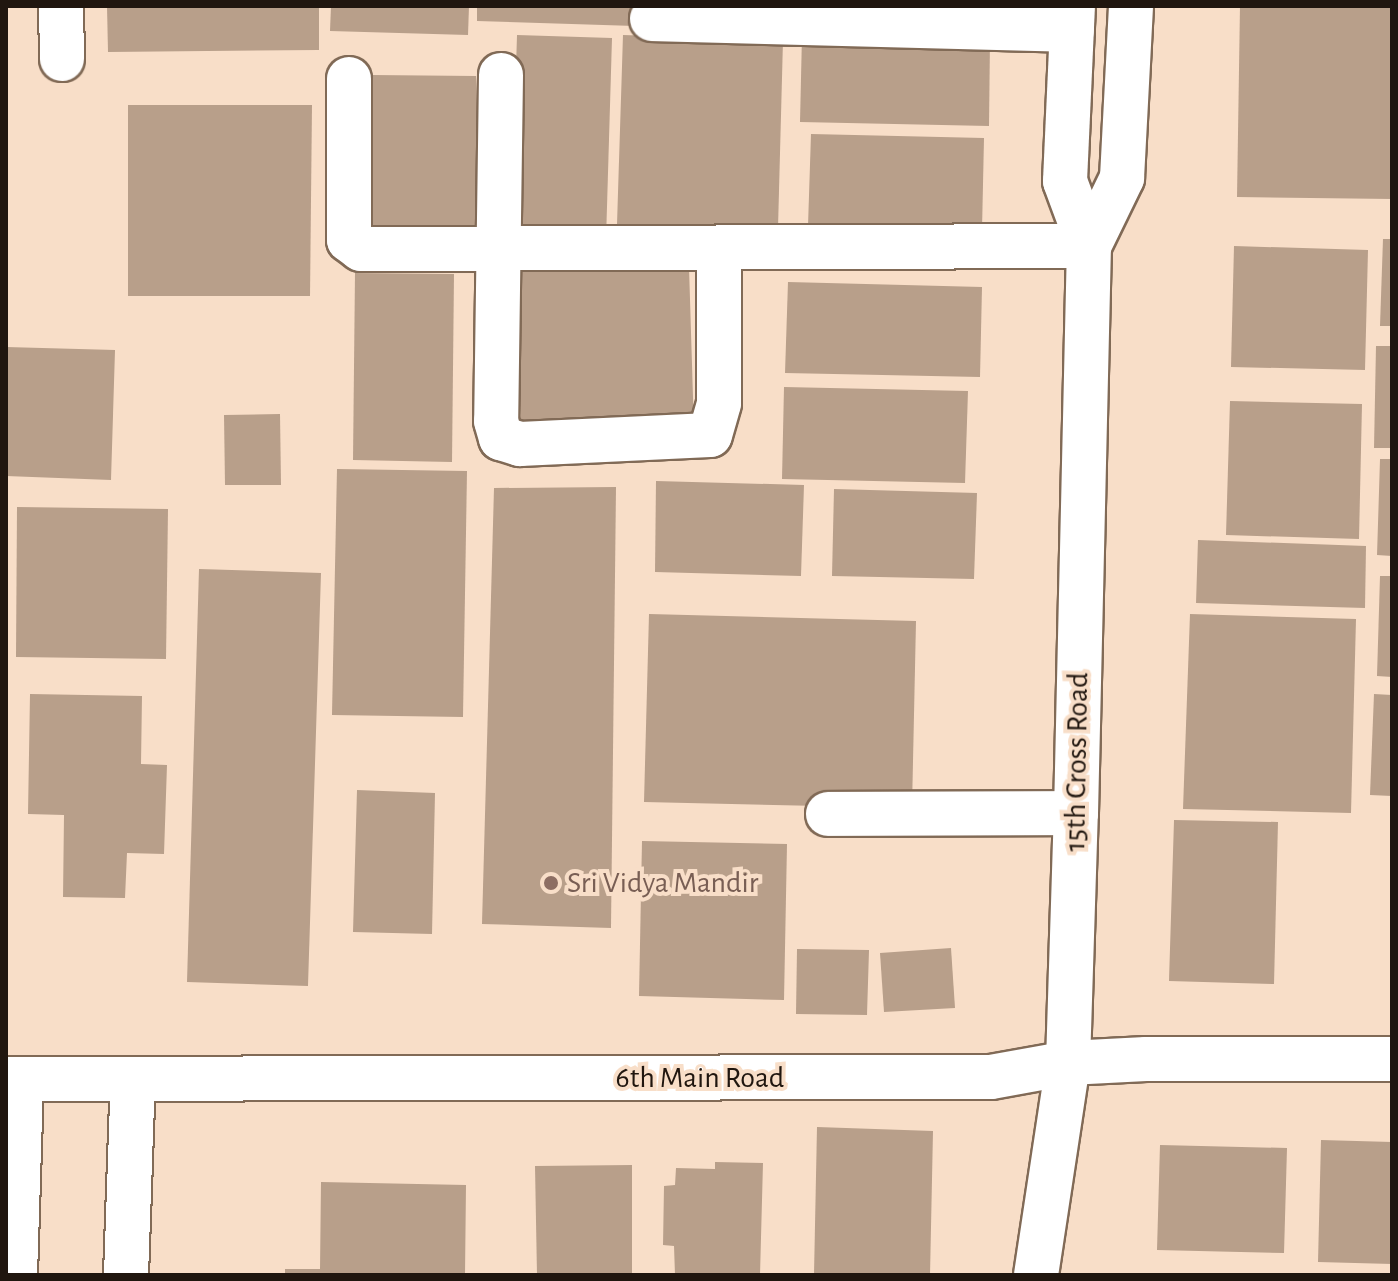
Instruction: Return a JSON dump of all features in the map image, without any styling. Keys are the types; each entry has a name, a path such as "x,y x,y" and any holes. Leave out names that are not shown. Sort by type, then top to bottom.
{"street":[{"path":"61,6 62,59"},
{"name":"15th Cross Road","path":"1089,246 1122,178 1131,6"},
{"path":"652,19 1072,18"},
{"name":"15th Cross Road","path":"1036,1275 1068,1063 1076,813 1089,246 1065,181 1072,18"},
{"path":"501,75 496,421 501,438 520,444 710,435 719,403 719,248"},
{"path":"349,79 353,247 499,250 1089,246"},
{"path":"828,814 1076,813"},
{"name":"6th Main Road","path":"14,1079 991,1077 1068,1063 1392,1059"},
{"path":"14,1079 15,1275"},
{"path":"126,1275 133,1079"}],"building":[{"path":"107,6 319,6 319,50 108,52"},
{"path":"331,6 469,6 468,35 330,31"},
{"path":"477,6 636,6 635,26 477,21"},
{"path":"1240,6 1392,6 1392,199 1237,197"},
{"path":"517,35 612,38 606,240 511,237"},
{"path":"623,35 783,40 778,228 617,224"},
{"path":"802,35 990,39 989,126 800,122"},
{"path":"372,75 476,76 476,237 372,237"},
{"path":"128,105 312,105 310,296 128,296"},
{"path":"811,134 984,138 982,230 808,226"},
{"path":"1383,239 1392,239 1392,326 1380,326"},
{"path":"1234,246 1368,250 1365,370 1231,367"},
{"path":"689,267 694,430 521,433 517,271"},
{"path":"355,273 454,274 452,462 353,460"},
{"path":"788,282 982,287 980,377 785,373"},
{"path":"1376,346 1392,346 1392,448 1374,448"},
{"path":"6,347 115,350 111,480 6,476"},
{"path":"784,387 968,391 965,483 782,479"},
{"path":"1230,401 1362,404 1359,539 1226,535"},
{"path":"280,414 281,485 225,485 224,415"},
{"path":"1380,459 1392,459 1392,556 1377,555"},
{"path":"337,469 467,471 463,717 332,715"},
{"path":"656,481 804,485 801,576 655,572"},
{"path":"616,487 611,928 482,924 494,488"},
{"path":"834,489 977,493 974,579 832,576"},
{"path":"17,507 168,509 166,659 16,657"},
{"path":"1198,540 1366,546 1365,608 1196,603"},
{"path":"199,569 321,573 308,986 187,982"},
{"path":"1380,576 1392,576 1392,677 1377,676"},
{"path":"649,614 916,621 912,808 644,802"},
{"path":"1190,614 1356,619 1351,813 1183,809"},
{"path":"30,694 142,696 141,764 167,765 164,854 127,853 125,898 63,897 64,815 28,814"},
{"path":"1374,694 1392,695 1392,796 1370,795"},
{"path":"357,790 435,793 432,934 353,932"},
{"path":"1174,820 1278,822 1274,984 1169,981"},
{"path":"642,841 787,844 784,1000 639,996"},
{"path":"951,948 955,1008 884,1012 880,953"},
{"path":"797,949 869,950 867,1015 796,1014"},
{"path":"817,1127 933,1131 930,1275 814,1275"},
{"path":"1321,1140 1392,1142 1392,1264 1318,1262"},
{"path":"1160,1145 1287,1148 1284,1253 1157,1250"},
{"path":"715,1162 763,1163 760,1275 675,1275 674,1246 663,1245 664,1186 675,1185 676,1168 715,1169"},
{"path":"632,1165 632,1275 537,1275 535,1166"},
{"path":"321,1182 466,1185 465,1275 285,1275 285,1269 320,1269"}],"place":[{"name":"Sri Vidya Mandir","path":"551,883"}]}
